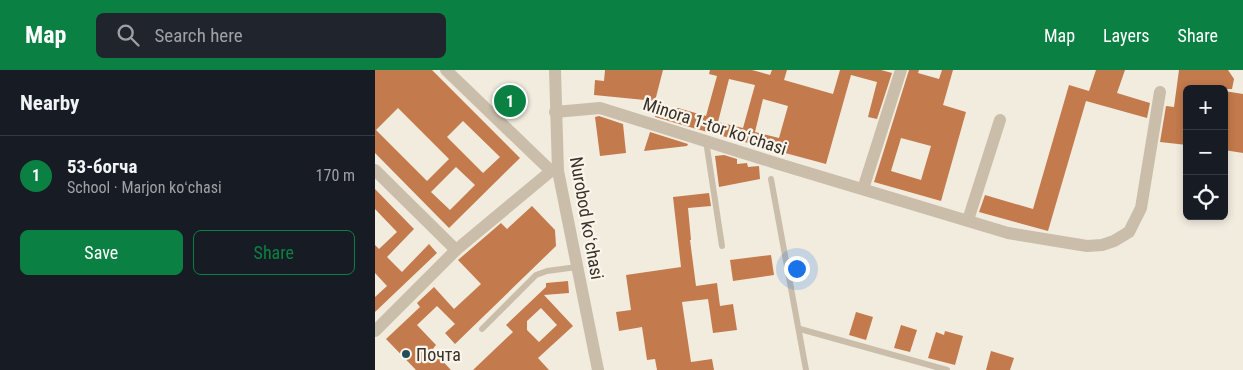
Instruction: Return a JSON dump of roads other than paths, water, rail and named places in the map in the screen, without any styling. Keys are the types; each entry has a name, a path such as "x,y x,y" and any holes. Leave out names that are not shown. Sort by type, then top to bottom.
{"street":[{"path":"375,331 456,250 554,172 446,70"},
{"name":"Nurobod koʻchasi","path":"555,70 554,172 577,268 598,370"},
{"path":"863,190 899,70"},
{"name":"Minora 1-tor koʻchasi","path":"555,112 600,108 1008,233 1087,246 1102,245 1114,241 1129,232 1141,208 1160,92"},
{"path":"967,220 1000,120"},
{"path":"375,170 456,250"}],"lane":[{"path":"706,140 722,246"},
{"path":"771,179 806,370"},
{"path":"482,329 536,275 547,271 577,268"},
{"path":"800,329 947,370"}],"place":[{"name":"53-богча","path":"510,101"},
{"name":"Почта","path":"406,354"}]}
